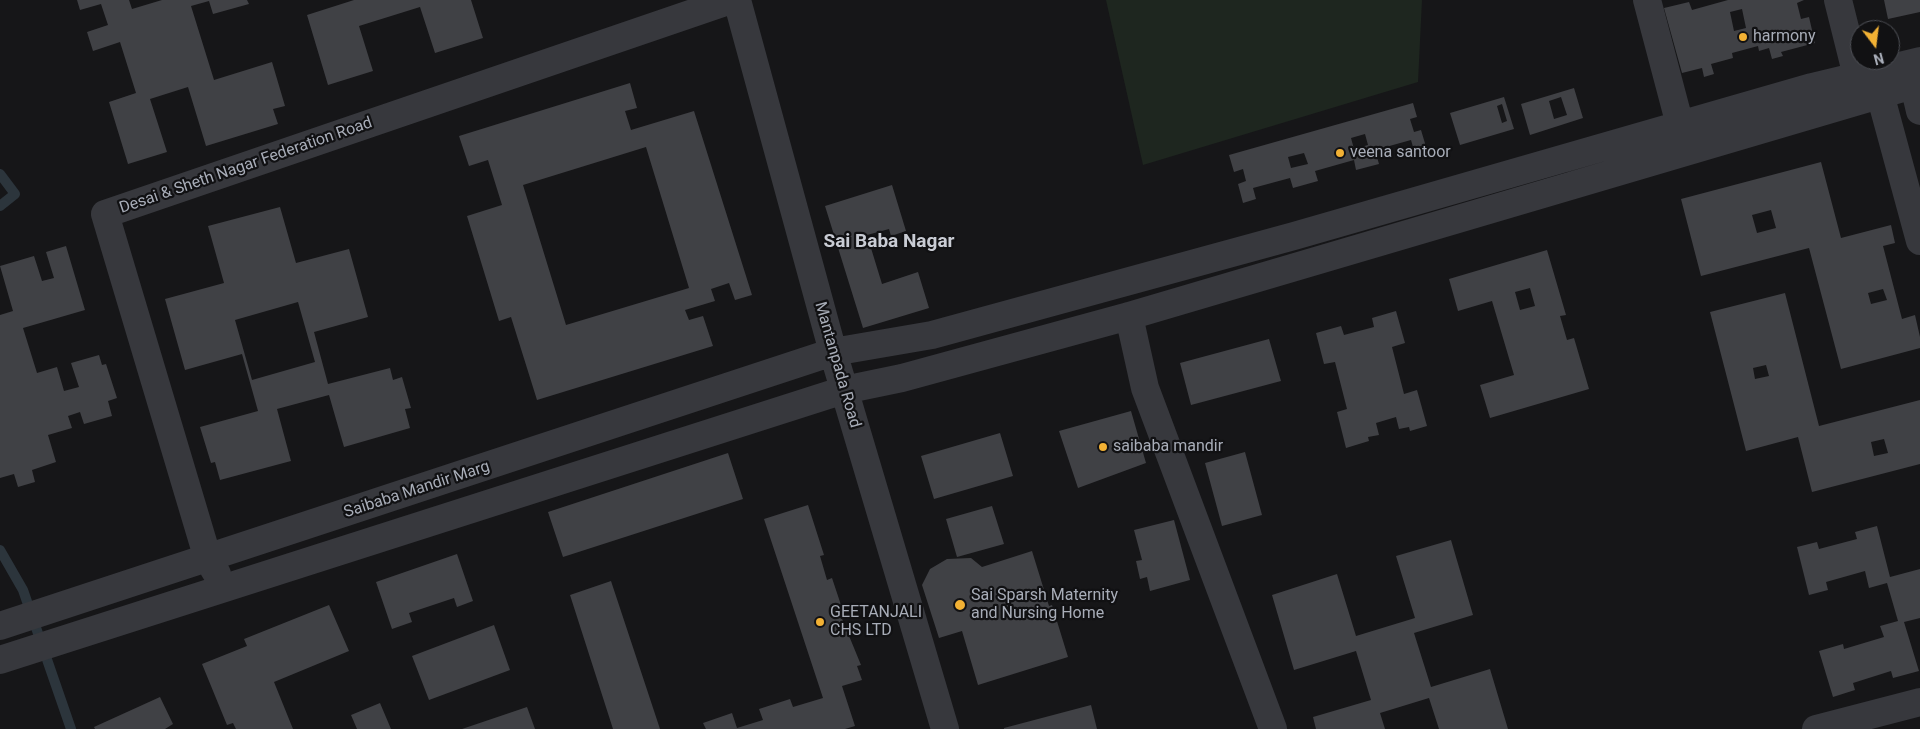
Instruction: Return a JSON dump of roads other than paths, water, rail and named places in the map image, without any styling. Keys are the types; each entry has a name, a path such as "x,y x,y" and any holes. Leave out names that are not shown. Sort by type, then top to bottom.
{"street":[{"name":"Desai & Sheth Nagar Federation Road","path":"225,588 208,559 105,214 731,0"},
{"name":"Mantanpada Road","path":"737,0 832,352 945,729"},
{"path":"1647,0 1680,125"},
{"path":"1838,0 1857,76"},
{"name":"Saibaba Mandir Marg","path":"9,623 832,352 932,335 1294,236 1857,76 1918,85"},
{"path":"0,660 844,390 902,378 1129,316 1880,94 1918,85"},
{"path":"1880,94 1920,241"},
{"path":"1129,316 1145,388 1273,729"},
{"path":"1816,729 1920,702"}],"waterway":[{"path":"0,174 15,194 0,206"},
{"path":"0,550 23,590 71,729"}],"place":[{"name":"harmony","path":"1743,37"},
{"name":"veena santoor","path":"1340,153"},
{"name":"saibaba mandir","path":"1103,447"},
{"name":"Sai Sparsh Maternity and Nursing Home","path":"960,605"},
{"name":"GEETANJALI CHS LTD","path":"820,622"}],"district":[{"name":"Sai Baba Nagar","path":"889,242"}]}
